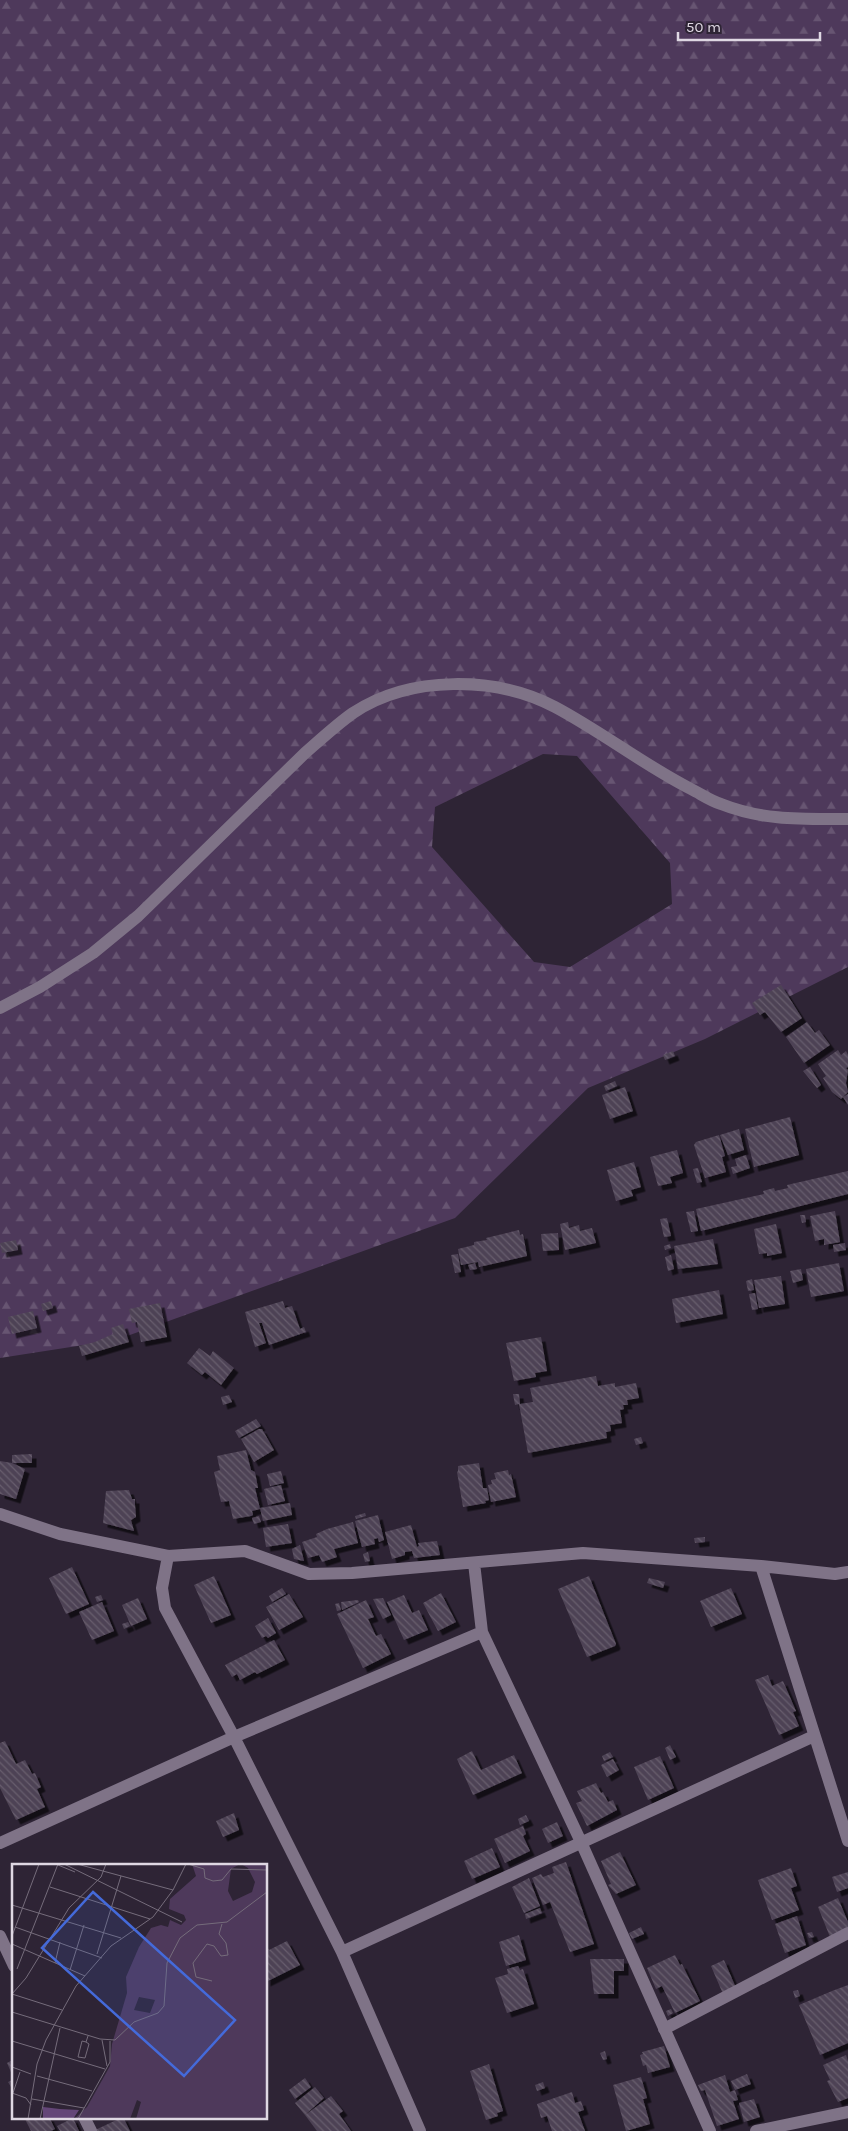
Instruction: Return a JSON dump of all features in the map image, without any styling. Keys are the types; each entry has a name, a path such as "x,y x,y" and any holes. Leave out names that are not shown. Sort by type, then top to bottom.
{"street":[{"path":"0,1008 40,987 93,953 138,916 304,754 348,718 384,698 413,689 450,684 480,684 518,691 555,707 654,768 721,804 778,819 848,819"},
{"path":"0,1514 60,1534 168,1556 245,1551 309,1574 352,1573 583,1554 761,1566 835,1574 848,1572"},
{"path":"168,1556 162,1588 165,1608 234,1737 342,1952 420,2131"},
{"path":"474,1563 482,1632 582,1842 710,2131"},
{"path":"761,1566 848,1841"},
{"path":"0,1843 234,1737 482,1632"},
{"path":"342,1952 814,1736"},
{"path":"664,2029 848,1933"},
{"path":"0,1936 12,1962"},
{"path":"756,2131 848,2112"},
{"path":"84,2118 91,2131"}],"green space":[{"path":"0,0 848,0 848,967 705,1039 588,1088 455,1218 116,1340 0,1358","holes":["543,754 577,756 670,863 672,904 570,967 534,962 432,847 435,807"]}],"building":[{"path":"781,985 802,1018 781,1032 765,1012 760,1015 752,1003"},
{"path":"807,1022 815,1033 819,1030 830,1045 804,1063 786,1037"},
{"path":"838,1050 841,1055 846,1051 848,1055 846,1083 848,1092 841,1099 832,1092 823,1078 826,1076 818,1064"},
{"path":"673,1051 675,1056 665,1060 663,1055"},
{"path":"810,1067 821,1085 817,1088 803,1071"},
{"path":"615,1081 617,1086 606,1091 604,1086"},
{"path":"625,1087 633,1111 610,1119 602,1095"},
{"path":"848,1094 848,1105 843,1097"},
{"path":"790,1117 799,1155 754,1167 745,1129"},
{"path":"739,1129 744,1150 728,1155 720,1135"},
{"path":"719,1135 725,1156 722,1157 726,1172 705,1178 694,1145 696,1142"},
{"path":"677,1150 683,1173 670,1177 672,1183 658,1186 650,1157"},
{"path":"746,1155 750,1168 733,1174 731,1167 737,1166 735,1159"},
{"path":"634,1162 641,1187 631,1190 633,1196 616,1201 607,1170"},
{"path":"698,1168 702,1182 697,1183 693,1169"},
{"path":"848,1171 848,1194 701,1231 696,1209 764,1194 763,1191 774,1188 775,1191 788,1188 787,1185"},
{"path":"694,1211 698,1231 691,1232 686,1212"},
{"path":"835,1211 840,1242 824,1245 824,1239 815,1241 810,1216"},
{"path":"800,1215 805,1215 806,1222 802,1223"},
{"path":"667,1218 671,1236 664,1237 660,1219"},
{"path":"568,1222 569,1228 579,1225 580,1231 592,1228 596,1243 565,1250 560,1224"},
{"path":"776,1224 782,1253 767,1256 767,1253 759,1254 754,1229"},
{"path":"519,1230 520,1235 523,1234 527,1256 479,1267 478,1262 461,1265 458,1249 474,1245 474,1242 487,1240 486,1238"},
{"path":"558,1233 559,1250 543,1251 541,1234"},
{"path":"713,1239 718,1264 678,1269 674,1246"},
{"path":"16,1240 18,1250 2,1253 0,1243"},
{"path":"845,1243 846,1250 834,1252 833,1245"},
{"path":"670,1244 671,1248 665,1250 664,1246"},
{"path":"458,1254 461,1272 455,1273 451,1255"},
{"path":"671,1255 674,1269 668,1271 665,1257"},
{"path":"475,1263 477,1269 470,1270 468,1265"},
{"path":"839,1263 844,1291 811,1297 806,1269"},
{"path":"801,1269 803,1280 793,1283 790,1271"},
{"path":"781,1276 785,1304 759,1308 754,1280"},
{"path":"752,1279 754,1290 748,1291 746,1281"},
{"path":"719,1290 723,1314 676,1323 672,1299"},
{"path":"755,1293 758,1309 752,1310 749,1294"},
{"path":"51,1301 53,1308 43,1311 41,1304"},
{"path":"283,1301 285,1308 292,1306 300,1329 304,1327 306,1332 269,1345 262,1323 259,1323 266,1343 255,1347 245,1312"},
{"path":"160,1303 167,1337 141,1342 137,1322 132,1323 129,1309"},
{"path":"33,1311 37,1328 12,1334 8,1317"},
{"path":"123,1324 129,1342 82,1356 79,1346 95,1342 113,1334 111,1328"},
{"path":"541,1337 547,1371 535,1373 536,1377 514,1381 506,1343"},
{"path":"199,1348 210,1356 213,1351 234,1368 221,1385 205,1372 202,1375 187,1363"},
{"path":"596,1376 598,1386 615,1383 615,1387 636,1383 639,1398 627,1400 628,1405 623,1405 624,1409 620,1410 622,1423 610,1425 611,1431 606,1432 607,1438 528,1453 519,1404 515,1405 513,1394 519,1394 520,1404 533,1402 530,1388"},
{"path":"229,1395 232,1402 223,1405 221,1397"},
{"path":"256,1419 261,1426 239,1438 235,1431"},
{"path":"262,1429 274,1450 254,1462 241,1439"},
{"path":"641,1437 643,1443 636,1445 634,1439"},
{"path":"246,1450 251,1470 255,1472 258,1488 255,1488 260,1509 252,1511 253,1515 251,1516 233,1519 229,1501 221,1502 214,1472 220,1470 217,1456"},
{"path":"32,1454 32,1463 12,1463 12,1455"},
{"path":"0,1461 12,1463 25,1469 16,1499 0,1494"},
{"path":"479,1463 483,1488 487,1488 489,1500 485,1501 486,1503 463,1507 457,1472 458,1466"},
{"path":"508,1470 509,1475 511,1474 516,1497 491,1502 488,1485 492,1484 491,1480 496,1479 494,1473"},
{"path":"281,1471 284,1483 270,1486 267,1474"},
{"path":"281,1485 285,1501 268,1505 264,1489"},
{"path":"129,1490 132,1499 135,1499 136,1517 131,1520 134,1531 103,1523 106,1491"},
{"path":"290,1503 292,1515 263,1521 260,1508"},
{"path":"365,1513 366,1516 356,1519 355,1516"},
{"path":"378,1515 384,1540 379,1542 378,1538 374,1539 375,1544 362,1547 355,1521"},
{"path":"259,1516 261,1522 254,1524 252,1518"},
{"path":"353,1522 358,1543 334,1549 337,1557 322,1562 319,1555 308,1558 302,1542 317,1537 316,1534 327,1529"},
{"path":"288,1524 292,1543 266,1547 263,1528"},
{"path":"411,1525 417,1547 419,1546 418,1543 437,1541 440,1555 414,1558 412,1551 405,1552 405,1555 392,1559 385,1532"},
{"path":"705,1537 705,1542 695,1543 694,1538"},
{"path":"300,1545 304,1561 294,1559 292,1549"},
{"path":"368,1552 370,1561 365,1562 363,1554"},
{"path":"72,1567 89,1604 66,1614 49,1578"},
{"path":"214,1576 231,1615 211,1623 194,1585"},
{"path":"589,1576 616,1644 587,1657 558,1589"},
{"path":"649,1578 665,1582 663,1588 647,1583"},
{"path":"282,1588 286,1594 272,1602 269,1596"},
{"path":"731,1588 742,1614 711,1627 700,1601"},
{"path":"441,1593 456,1622 438,1631 423,1603"},
{"path":"289,1594 303,1617 279,1630 266,1607"},
{"path":"101,1595 103,1600 97,1602 95,1597"},
{"path":"404,1595 412,1613 419,1610 428,1630 404,1640 387,1602"},
{"path":"138,1598 147,1619 131,1626 122,1605"},
{"path":"383,1598 391,1615 383,1619 373,1599"},
{"path":"358,1600 359,1602 342,1610 341,1602"},
{"path":"366,1600 374,1617 368,1619 376,1636 381,1634 391,1654 363,1668 337,1614"},
{"path":"102,1602 114,1631 92,1640 79,1612"},
{"path":"339,1603 341,1610 337,1611 335,1604"},
{"path":"268,1618 276,1633 268,1638 266,1636 262,1638 255,1626"},
{"path":"128,1622 130,1626 124,1629 122,1624"},
{"path":"274,1640 285,1660 240,1680 237,1674 232,1677 225,1665"},
{"path":"768,1675 772,1686 783,1681 796,1711 793,1712 799,1726 779,1735 755,1680"},
{"path":"5,1741 16,1764 25,1760 32,1774 35,1773 41,1787 37,1789 45,1807 16,1820 0,1788 0,1743"},
{"path":"670,1745 676,1757 670,1760 665,1748"},
{"path":"472,1751 481,1770 514,1755 522,1773 473,1795 457,1759"},
{"path":"610,1752 613,1757 604,1761 602,1756"},
{"path":"660,1756 674,1788 648,1800 634,1767"},
{"path":"613,1759 619,1770 607,1777 601,1765"},
{"path":"596,1783 608,1802 613,1800 617,1810 587,1826 576,1803 582,1801 577,1791"},
{"path":"234,1813 239,1830 223,1837 216,1821"},
{"path":"526,1815 529,1821 520,1825 518,1819"},
{"path":"557,1822 563,1836 548,1843 542,1829"},
{"path":"523,1826 526,1834 523,1836 530,1851 505,1863 494,1839"},
{"path":"492,1848 500,1867 472,1879 464,1861"},
{"path":"620,1852 636,1885 616,1894 608,1885 611,1884 601,1861"},
{"path":"566,1862 594,1944 570,1952 550,1902 543,1905 532,1878 541,1874 543,1877 554,1873 552,1867"},
{"path":"791,1868 797,1886 791,1888 799,1910 772,1920 758,1880"},
{"path":"848,1872 848,1888 837,1892 832,1877"},
{"path":"529,1878 540,1906 524,1913 512,1887"},
{"path":"838,1898 848,1922 848,1929 830,1937 818,1907"},
{"path":"540,1908 542,1913 526,1919 525,1914"},
{"path":"797,1916 806,1945 785,1953 775,1924"},
{"path":"641,1927 644,1934 632,1939 629,1933"},
{"path":"812,1932 814,1937 809,1938 807,1933"},
{"path":"519,1935 526,1960 506,1966 499,1942"},
{"path":"287,1941 300,1965 268,1981 268,1948 269,1950"},
{"path":"675,1955 680,1965 682,1964 700,2001 675,2013 662,1986 656,1989 647,1968"},
{"path":"590,1959 624,1959 624,1971 614,1971 614,1994 594,1994"},
{"path":"724,1960 736,1988 723,1994 711,1966"},
{"path":"518,1966 520,1970 523,1969 534,2004 507,2013 495,1978 508,1974 507,1969"},
{"path":"848,1985 848,2043 820,2055 799,2005"},
{"path":"798,1990 800,1996 795,1998 793,1991"},
{"path":"671,2009 673,2013 668,2016 666,2011"},
{"path":"664,2046 670,2067 648,2073 646,2065 643,2066 640,2055 643,2054 642,2052"},
{"path":"605,2051 607,2059 603,2060 600,2053"},
{"path":"846,2055 848,2061 848,2098 838,2102 827,2081 830,2080 823,2065"},
{"path":"12,2060 12,2074 7,2063"},
{"path":"489,2064 503,2111 497,2113 498,2116 486,2120 470,2071"},
{"path":"747,2074 751,2084 735,2090 731,2081"},
{"path":"725,2075 730,2092 735,2090 738,2100 733,2101 739,2119 717,2126 705,2090 701,2091 698,2085"},
{"path":"641,2077 647,2098 643,2099 650,2124 626,2131 613,2085"},
{"path":"305,2078 311,2087 295,2099 289,2090"},
{"path":"12,2080 12,2089 8,2082"},
{"path":"543,2082 545,2088 537,2091 535,2085"},
{"path":"315,2087 324,2098 305,2115 295,2103"},
{"path":"572,2092 575,2103 581,2101 584,2110 578,2112 585,2131 552,2131 547,2116 541,2118 537,2104"},
{"path":"331,2096 343,2111 339,2114 351,2131 317,2131 305,2115"},
{"path":"754,2099 760,2117 744,2122 739,2103"},
{"path":"24,2118 50,2118 55,2129 51,2131 31,2131"},
{"path":"73,2118 79,2131 60,2131 57,2126"},
{"path":"124,2118 130,2131 93,2131"}]}
